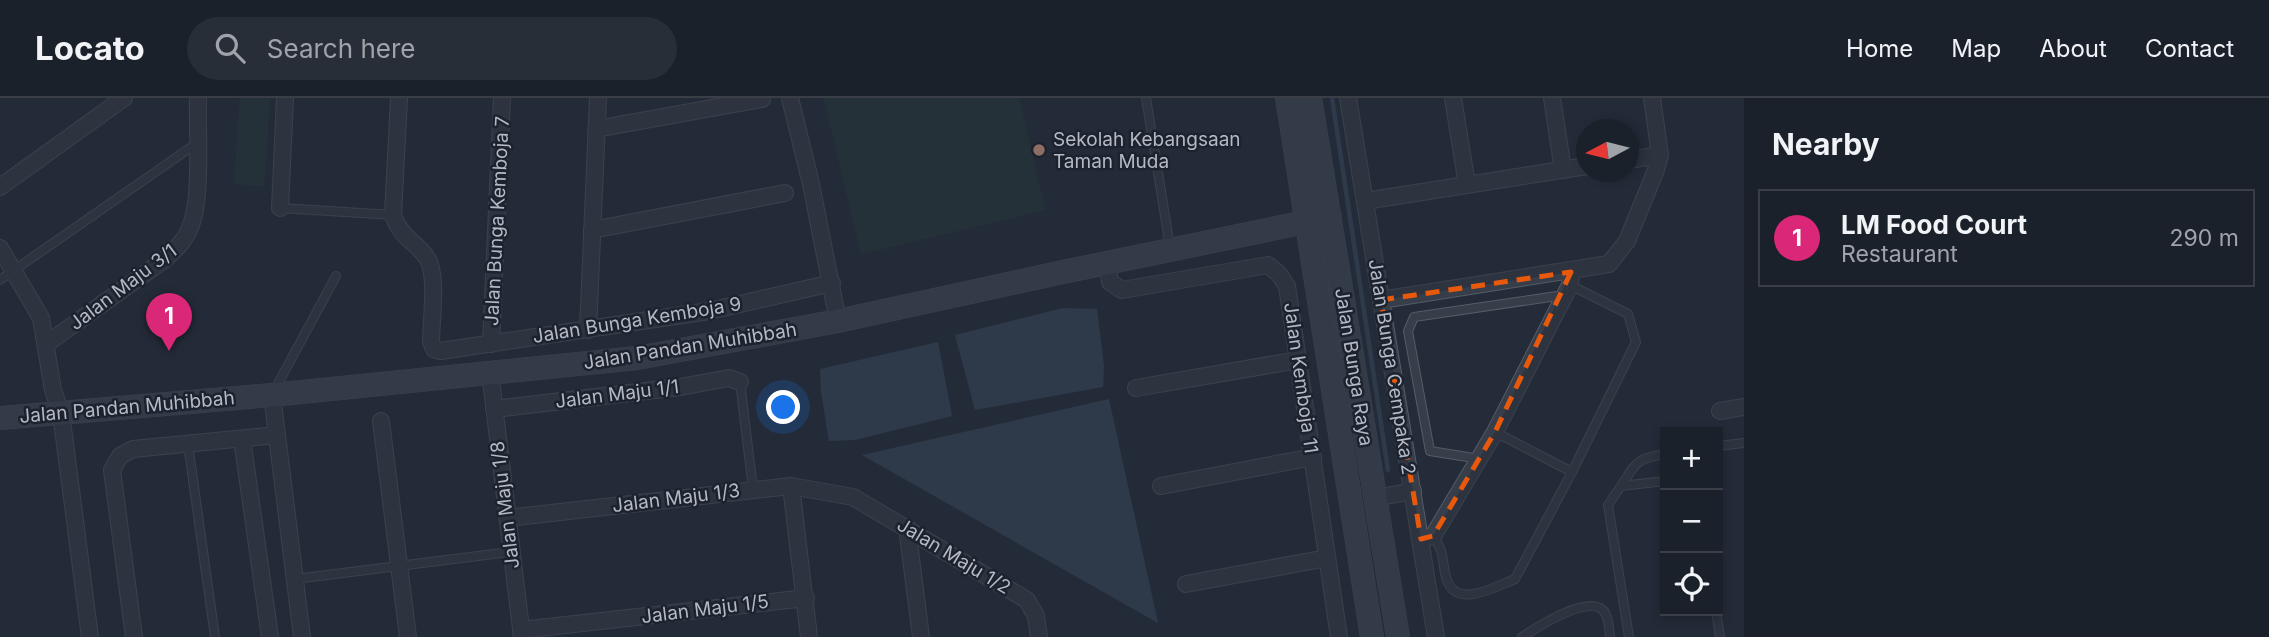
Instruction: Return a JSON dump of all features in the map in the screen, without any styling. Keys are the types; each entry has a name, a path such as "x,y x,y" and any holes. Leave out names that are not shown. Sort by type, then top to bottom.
{"street":[{"name":"Jalan Maju 3/1","path":"46,344 164,260 180,245 191,225 196,190 198,98"},
{"path":"280,208 285,98"},
{"path":"393,215 399,98"},
{"name":"Jalan Bunga Kemboja 7","path":"491,344 502,98"},
{"path":"588,330 598,98"},
{"path":"790,98 832,283 838,321"},
{"name":"Jalan Bunga Raya","path":"1287,98 1371,637"},
{"name":"Jalan Bunga Raya","path":"1310,98 1398,637"},
{"name":"Jalan Bunga Cempaka 2","path":"1348,98 1413,491 1427,537 1436,637"},
{"path":"1453,98 1467,185"},
{"path":"1552,98 1563,170"},
{"path":"1381,300 1569,284 1609,264 1627,242 1660,155 1652,98"},
{"path":"596,130 762,99"},
{"path":"0,187 114,101"},
{"path":"1639,158 1660,155"},
{"path":"1365,201 1576,168"},
{"path":"592,230 785,193"},
{"name":"Jalan Bunga Kemboja 9","path":"393,215 406,239 418,247 432,267 431,342 435,349 442,351 709,311 832,283"},
{"name":"Jalan Pandan Muhibbah","path":"0,418 272,395 637,358 838,321 1330,217"},
{"path":"0,248 15,269 41,318 53,390 61,413 90,637"},
{"name":"Jalan Kemboja 11","path":"1107,263 1110,282 1122,290 1268,265 1279,274 1287,286 1339,637"},
{"path":"1427,537 1480,459 1569,284"},
{"path":"1136,388 1298,360"},
{"name":"Jalan Maju 1/8","path":"490,372 522,634"},
{"name":"Jalan Maju 1/1","path":"494,409 680,387 729,378 740,382"},
{"path":"272,395 302,637"},
{"path":"1720,411 1744,407"},
{"path":"381,421 408,637"},
{"path":"134,637 112,470 120,456 133,449 277,435"},
{"path":"242,439 270,637"},
{"path":"1161,486 1312,457"},
{"path":"791,486 809,637"},
{"name":"Jalan Maju 1/3","path":"507,518 791,486 845,496"},
{"path":"1375,498 1413,491"},
{"name":"Jalan Maju 1/2","path":"845,496 853,496 1027,600 1036,616 1039,637"},
{"path":"907,527 920,637"},
{"path":"1186,584 1327,558"},
{"name":"Jalan Maju 1/5","path":"522,634 806,598"}],"lane":[{"path":"1146,98 1171,250"},
{"path":"0,280 197,143"},
{"path":"280,208 393,215"},
{"path":"272,395 336,276"},
{"path":"1427,537 1442,550 1448,583 1454,591 1473,595 1516,579 1636,342 1628,314 1569,284 1414,317 1408,331 1430,451 1480,459"},
{"path":"740,382 752,489"},
{"path":"1495,432 1572,472"},
{"path":"188,443 215,637"},
{"path":"1723,445 1744,443"},
{"path":"1629,637 1608,506 1637,462 1660,455"},
{"path":"1620,486 1660,482"},
{"path":"295,579 510,552"},
{"path":"1522,637 1565,611 1595,606 1601,607 1606,615 1610,637"},
{"path":"1717,616 1720,637"}],"highlighted area":[{"path":"1571,272 1495,432 1433,536 1421,539 1381,300"}],"shaded area":[{"path":"240,98 270,98 264,186 234,184"},
{"path":"824,98 1019,98 1045,210 861,254"}],"water":[{"path":"1063,308 1097,309 1104,366 1103,387 975,410 955,335"},
{"path":"938,342 952,416 855,440 829,441 820,369"},
{"path":"1109,399 1158,623 862,455"}],"waterway":[{"path":"1332,98 1388,470"}],"place":[{"name":"Sekolah Kebangsaan Taman Muda","path":"1039,150"},
{"name":"LM Food Court","path":"169,351"}]}
